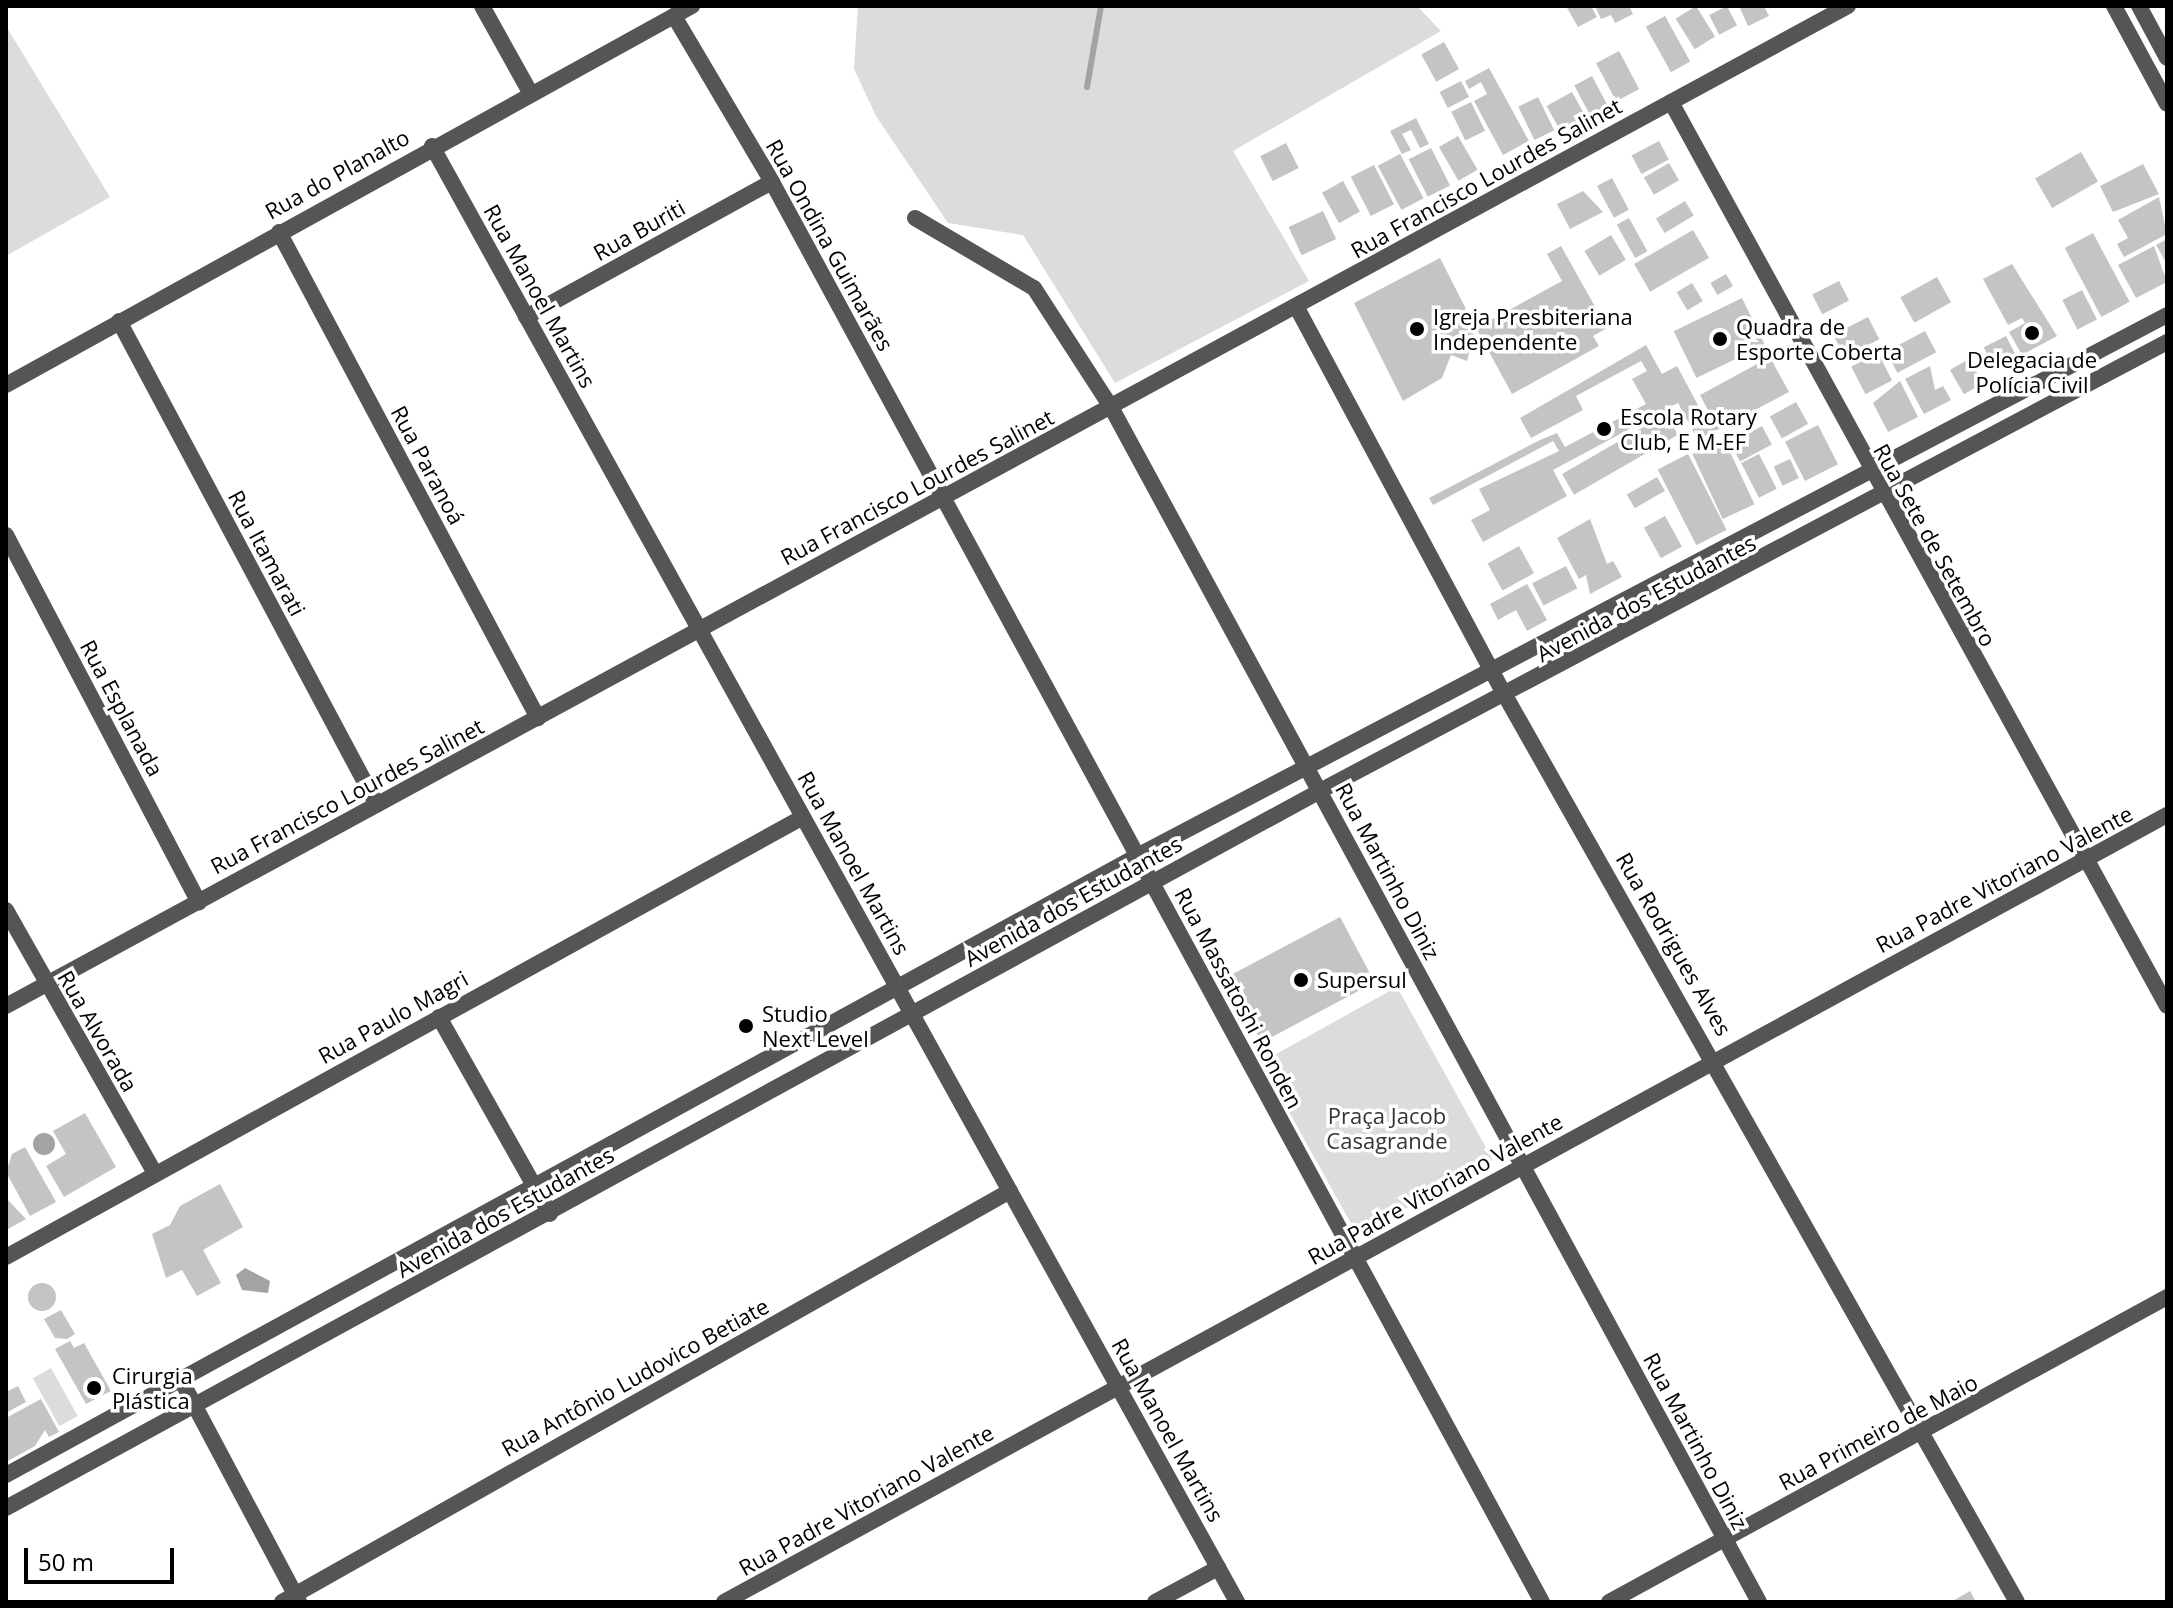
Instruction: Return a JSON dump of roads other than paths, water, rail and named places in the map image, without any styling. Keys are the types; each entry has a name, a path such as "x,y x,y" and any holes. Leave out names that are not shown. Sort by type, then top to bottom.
{"street":[{"path":"482,6 531,94"},
{"name":"Rua do Planalto","path":"6,385 432,146 692,6"},
{"name":"Rua Francisco Lourdes Salinet","path":"6,1006 1848,6"},
{"path":"2114,6 2167,104"},
{"path":"2139,6 2167,58"},
{"name":"Rua Ondina Guimarães","path":"674,16 772,182 943,498"},
{"name":"Rua Sete de Setembro","path":"1671,102 1869,471 2167,1006"},
{"name":"Rua Manoel Martins","path":"432,146 1237,1602"},
{"name":"Rua Buriti","path":"526,317 772,182"},
{"name":"Rua Martinho Diniz","path":"915,218 1034,288 1111,407 1759,1602"},
{"name":"Rua Paranoá","path":"279,232 538,718"},
{"name":"Rua Rodrigues Alves","path":"1296,306 1506,697 1716,1061 2017,1602"},
{"name":"Avenida dos Estudantes","path":"6,1475 180,1378 536,1189 1137,856 2167,315"},
{"name":"Rua Itamarati","path":"119,321 377,805"},
{"path":"2124,337 2136,358"},
{"name":"Avenida dos Estudantes","path":"6,1508 550,1214 1320,791 1761,562 2167,342"},
{"path":"2012,396 2024,420"},
{"name":"Rua Massatoshi Ronden","path":"943,498 1542,1602"},
{"name":"Rua Esplanada","path":"6,535 199,902"},
{"path":"1747,535 1761,562"},
{"path":"1633,595 1648,621"},
{"name":"Rua Padre Vitoriano Valente","path":"724,1602 2167,815"},
{"name":"Rua Paulo Magri","path":"6,1257 803,817"},
{"name":"Rua Alvorada","path":"6,910 155,1173"},
{"path":"439,1017 550,1214"},
{"path":"722,1086 735,1112"},
{"name":"Rua Antônio Ludovico Betiate","path":"292,1600 1010,1191"},
{"name":"Rua Primeiro de Maio","path":"1609,1602 1925,1434 2167,1297"},
{"path":"180,1378 292,1600"},
{"path":"1155,1602 1218,1568"}],"waterway":[{"path":"1087,87 1101,6"}],"place":[{"name":"Igreja Presbiteriana Independente","path":"1417,329"},
{"name":"Delegacia de Polícia Civil","path":"2032,333"},
{"name":"Quadra de Esporte Coberta","path":"1720,339"},
{"name":"Escola Rotary Club, E M-EF","path":"1604,429"},
{"name":"Supersul","path":"1301,980"},
{"name":"Studio Next Level","path":"746,1026"},
{"name":"Cirurgia Plástica","path":"94,1388"}],"park label":[{"name":"Praça Jacob Casagrande","path":"1387,1128"}]}
